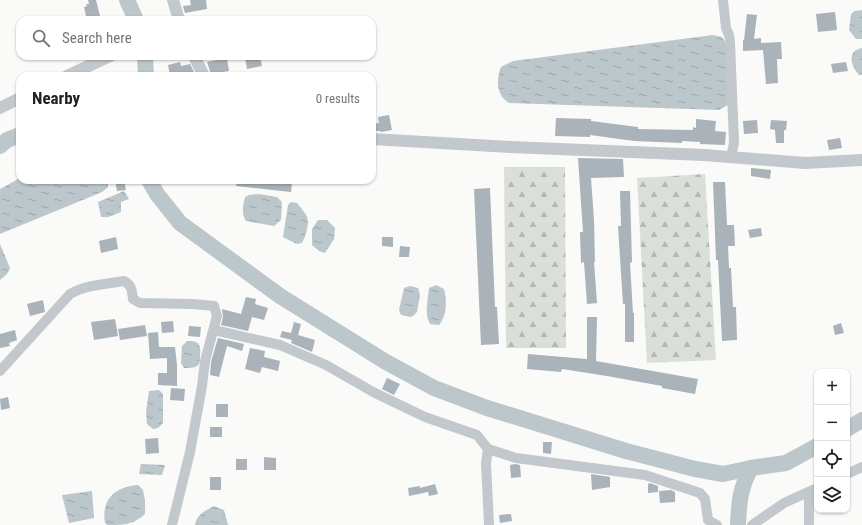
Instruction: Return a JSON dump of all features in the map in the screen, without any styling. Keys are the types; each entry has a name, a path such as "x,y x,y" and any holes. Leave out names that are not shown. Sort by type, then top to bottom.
{"street":[{"path":"173,0 178,16"},
{"path":"723,0 726,28 730,42 734,143 731,157"},
{"path":"76,72 101,60"},
{"path":"196,60 202,72"},
{"path":"0,108 16,100"},
{"path":"376,139 503,147 731,157 805,163 862,160"},
{"path":"0,371 70,294 88,287 124,281 129,283 133,299 140,303 214,306 217,316 205,361 190,452 172,525"},
{"path":"214,330 280,344 326,365 375,393 426,417 476,435 488,450 516,458 645,475 700,492 704,499 708,520 717,525"},
{"path":"488,450 486,463 489,525"},
{"path":"850,473 862,467"},
{"path":"752,525 784,503 813,490"},
{"path":"809,525 813,490"}],"green space":[{"path":"504,167 565,167 566,348 506,348"},
{"path":"705,174 716,360 647,363 637,178"}],"water":[{"path":"862,10 862,39 856,39 849,30 851,14 855,11"},
{"path":"713,35 722,37 726,44 728,105 719,110 509,103 499,92 498,77 501,67 513,61"},
{"path":"862,48 862,75 859,75 852,63 852,55 854,52"},
{"path":"16,180 16,184 108,184 108,187 102,192 0,234 0,189"},
{"path":"124,191 129,199 121,202 121,212 108,217 101,217 98,202"},
{"path":"259,194 277,197 282,202 281,220 274,226 246,221 244,218 243,209 245,197"},
{"path":"291,202 297,203 304,211 308,220 308,227 302,243 297,244 283,237 288,205"},
{"path":"318,220 327,220 335,228 334,239 325,253 319,251 312,245 312,229"},
{"path":"0,244 10,268 7,274 0,280"},
{"path":"436,285 444,289 446,298 444,317 439,325 430,324 427,316 429,288"},
{"path":"410,286 418,288 420,295 417,312 411,317 401,315 399,310 404,288"},
{"path":"187,341 195,341 200,346 200,361 196,367 184,368 181,363 182,346"},
{"path":"159,390 163,394 163,423 158,428 153,429 147,424 146,412 149,391"},
{"path":"141,464 165,465 162,475 139,474"},
{"path":"138,485 143,490 145,514 141,518 128,524 107,525 105,523 104,515 105,507 111,496 123,488"},
{"path":"92,491 94,518 69,523 62,495"},
{"path":"214,506 224,510 228,525 195,525 199,516"}],"building":[{"path":"88,0 96,0 100,16 86,16 84,7 87,6 86,4 89,4"},
{"path":"190,0 206,0 207,9 185,13 183,6 191,5"},
{"path":"835,12 837,30 818,32 816,14"},
{"path":"747,14 757,15 754,39 761,38 761,43 781,42 782,59 777,59 778,83 766,84 763,50 743,51"},
{"path":"227,60 229,71 210,72 207,62"},
{"path":"246,60 261,60 262,66 247,69"},
{"path":"180,62 181,66 190,64 194,72 169,72 168,65"},
{"path":"846,62 848,71 833,73 831,64"},
{"path":"389,115 392,130 381,132 376,131 376,123 379,123 378,117"},
{"path":"556,118 591,119 591,121 638,127 638,129 693,130 693,127 696,128 696,119 716,121 715,131 726,132 725,145 700,144 700,142 682,141 682,143 634,141 590,135 590,137 555,136"},
{"path":"757,120 758,133 744,134 743,121"},
{"path":"771,120 787,121 786,130 784,130 784,143 776,143 775,130 770,129"},
{"path":"840,138 842,148 829,150 827,140"},
{"path":"578,158 623,159 624,177 591,178 597,303 587,304 584,262 581,263 580,232 583,232"},
{"path":"751,168 771,170 770,179 751,176"},
{"path":"713,182 725,182 727,225 734,225 735,246 728,246 733,307 736,307 737,340 722,341 718,260 716,260"},
{"path":"116,184 125,184 126,190 117,191"},
{"path":"236,184 292,184 291,192 236,186"},
{"path":"490,188 495,307 497,307 499,344 481,345 474,189"},
{"path":"620,191 630,191 632,262 630,263 634,313 634,342 625,342 625,304 623,304 618,226 621,226"},
{"path":"761,228 762,236 750,238 748,230"},
{"path":"116,237 118,249 101,253 99,241"},
{"path":"382,237 393,237 393,247 382,246"},
{"path":"400,246 410,247 409,257 399,257"},
{"path":"246,297 256,299 255,304 268,308 264,320 252,317 248,331 221,325 223,317 222,309 241,314"},
{"path":"43,300 45,312 30,316 27,304"},
{"path":"587,317 597,317 596,361 698,379 695,394 662,388 662,386 562,369 561,372 527,369 528,354 587,359"},
{"path":"115,319 118,336 94,340 91,322"},
{"path":"173,321 174,332 162,333 161,322"},
{"path":"294,322 301,324 298,335 315,340 312,352 291,343 292,340 280,337 282,331 291,333"},
{"path":"841,323 844,333 835,335 833,326"},
{"path":"145,325 147,336 120,340 118,329"},
{"path":"189,326 201,327 200,337 188,336"},
{"path":"15,330 17,340 9,343 10,346 0,348 0,334"},
{"path":"158,332 159,347 175,347 177,386 158,385 158,373 167,373 167,358 150,359 148,333"},
{"path":"218,338 244,344 242,351 227,346 219,377 210,375 211,362"},
{"path":"250,348 265,351 264,357 280,361 278,371 262,367 260,373 245,369"},
{"path":"387,378 400,384 394,395 382,389"},
{"path":"171,388 185,389 184,401 170,400"},
{"path":"8,397 10,408 1,410 0,399"},
{"path":"216,404 228,404 228,417 216,417"},
{"path":"210,427 222,427 222,437 210,437"},
{"path":"158,438 159,453 146,454 145,439"},
{"path":"543,442 552,442 551,454 543,453"},
{"path":"264,457 276,458 276,470 264,470"},
{"path":"236,459 247,459 247,470 236,470"},
{"path":"510,465 520,465 521,477 511,478"},
{"path":"591,474 610,477 610,487 592,490"},
{"path":"210,477 221,477 221,490 210,490"},
{"path":"650,483 658,486 658,492 648,493 648,484"},
{"path":"435,484 438,494 429,496 428,492 409,496 408,488 420,486 420,488"},
{"path":"671,490 675,492 675,502 660,503 659,491"},
{"path":"511,514 512,521 500,523 499,515"}],"waterway":[{"path":"127,0 134,16"},
{"path":"145,60 146,72"},
{"path":"0,146 7,140 16,137"},
{"path":"151,184 157,194 180,223 280,296 386,362 434,388 487,408 626,451 695,469 723,474 786,463 814,448"},
{"path":"850,427 862,420"},
{"path":"738,525 741,495 744,482 751,468"}]}
